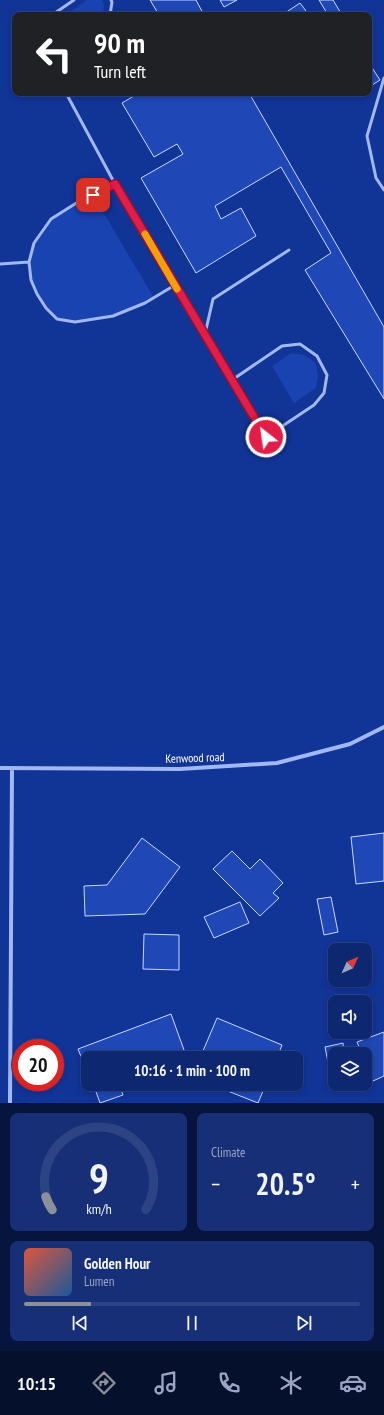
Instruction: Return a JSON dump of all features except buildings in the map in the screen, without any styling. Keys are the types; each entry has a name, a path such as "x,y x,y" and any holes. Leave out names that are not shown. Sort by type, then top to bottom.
{"street":[{"name":"Kenwood road","path":"0,768 180,769 277,763 350,744 384,727"},
{"path":"10,1103 12,769"}],"lane":[{"path":"56,12 74,0"},
{"path":"110,12 111,0"},
{"path":"384,78 367,136 376,178 384,190"},
{"path":"68,96 115,184 266,437 314,405 324,393 327,375 317,356 300,344 282,346 232,380"},
{"path":"115,184 78,202 51,219 34,243 29,262 31,280 37,294 46,308 57,318 75,322 112,316 146,303 175,285"},
{"path":"204,334 213,299 289,250"},
{"path":"0,264 29,262"}],"shaded area":[{"path":"87,0 102,0 104,5 103,12 70,12"},
{"path":"93,195 154,298 113,316 75,322 57,318 46,308 31,280 29,262 34,243 51,219"},
{"path":"291,353 304,355 316,363 318,376 316,388 294,403 272,366"}],"slow traffic":[{"path":"145,234 177,289"}],"route":[{"path":"93,195 115,184 266,437"}]}
